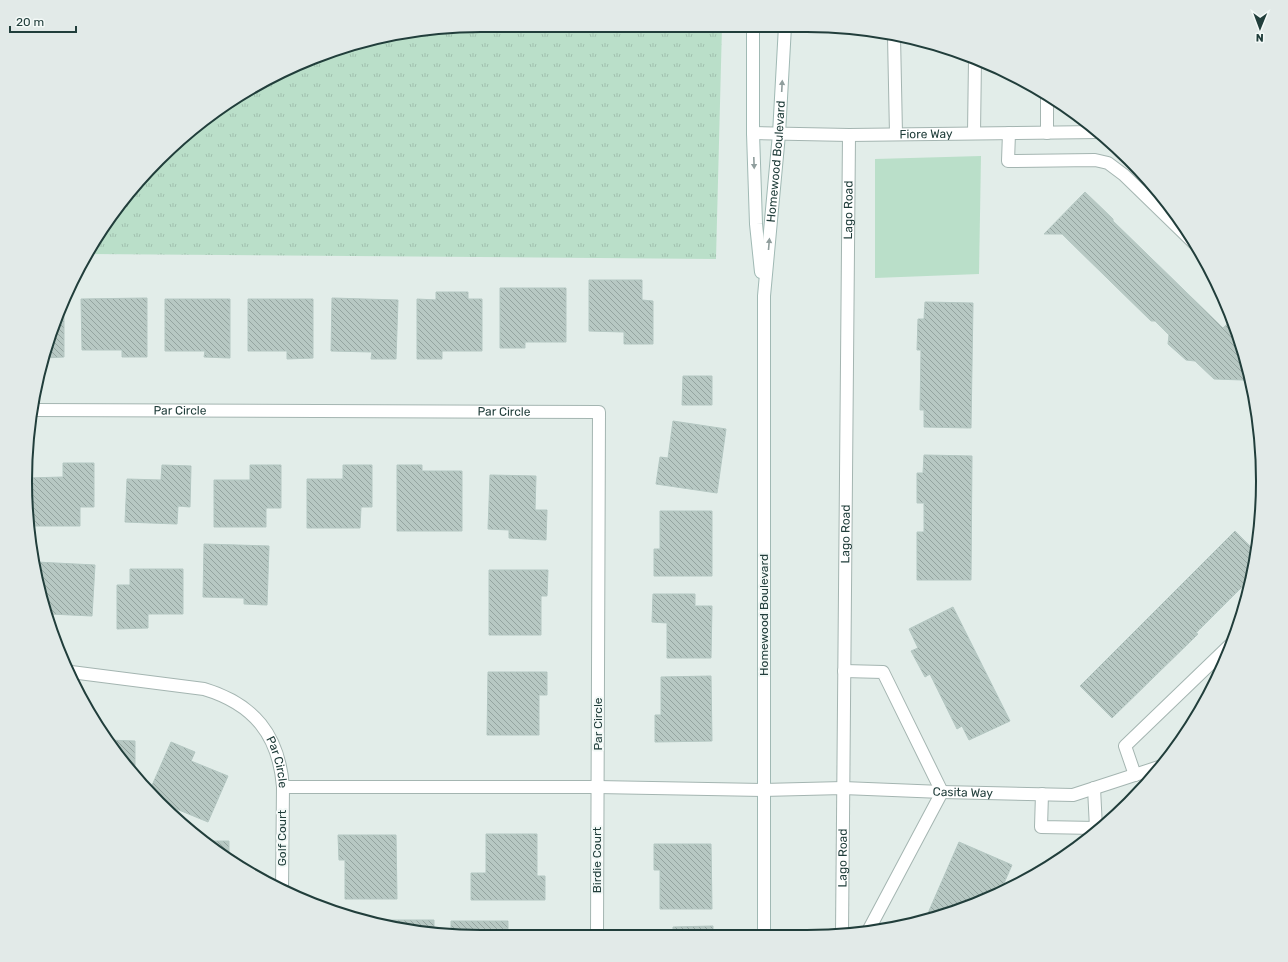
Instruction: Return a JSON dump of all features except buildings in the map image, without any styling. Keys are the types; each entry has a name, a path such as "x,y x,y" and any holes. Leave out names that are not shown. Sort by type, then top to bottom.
{"street":[{"name":"Homewood Boulevard","path":"753,32 753,133 756,224 764,296"},
{"name":"Homewood Boulevard","path":"764,930 764,296 779,134 786,32"},
{"path":"894,41 896,134"},
{"path":"974,134 975,65"},
{"path":"1047,102 1047,133"},
{"name":"Fiore Way","path":"753,133 849,135 1089,132"},
{"path":"1008,133 1008,161 1095,160 1108,163 1124,175 1174,224"},
{"name":"Lago Road","path":"842,928 849,135"},
{"name":"Par Circle","path":"38,410 599,412 598,788"},
{"path":"1135,775 1125,746 1222,652"},
{"path":"844,671 883,672 942,792 871,925"},
{"name":"Par Circle","path":"75,672 204,689 220,694 235,702 257,720 270,738 281,770 283,787 763,790"},
{"name":"Casita Way","path":"763,790 843,788 1073,795 1151,770"},
{"name":"Golf Court","path":"282,884 283,787"},
{"name":"Birdie Court","path":"597,930 598,788"},
{"path":"1094,788 1096,825"},
{"path":"1042,794 1041,827 1092,828"}],"green space":[{"path":"722,32 716,259 93,254 143,185 185,143 208,125 256,92 309,66 337,56 365,47 393,41 452,33"},
{"path":"981,156 979,274 875,278 875,159"}]}
